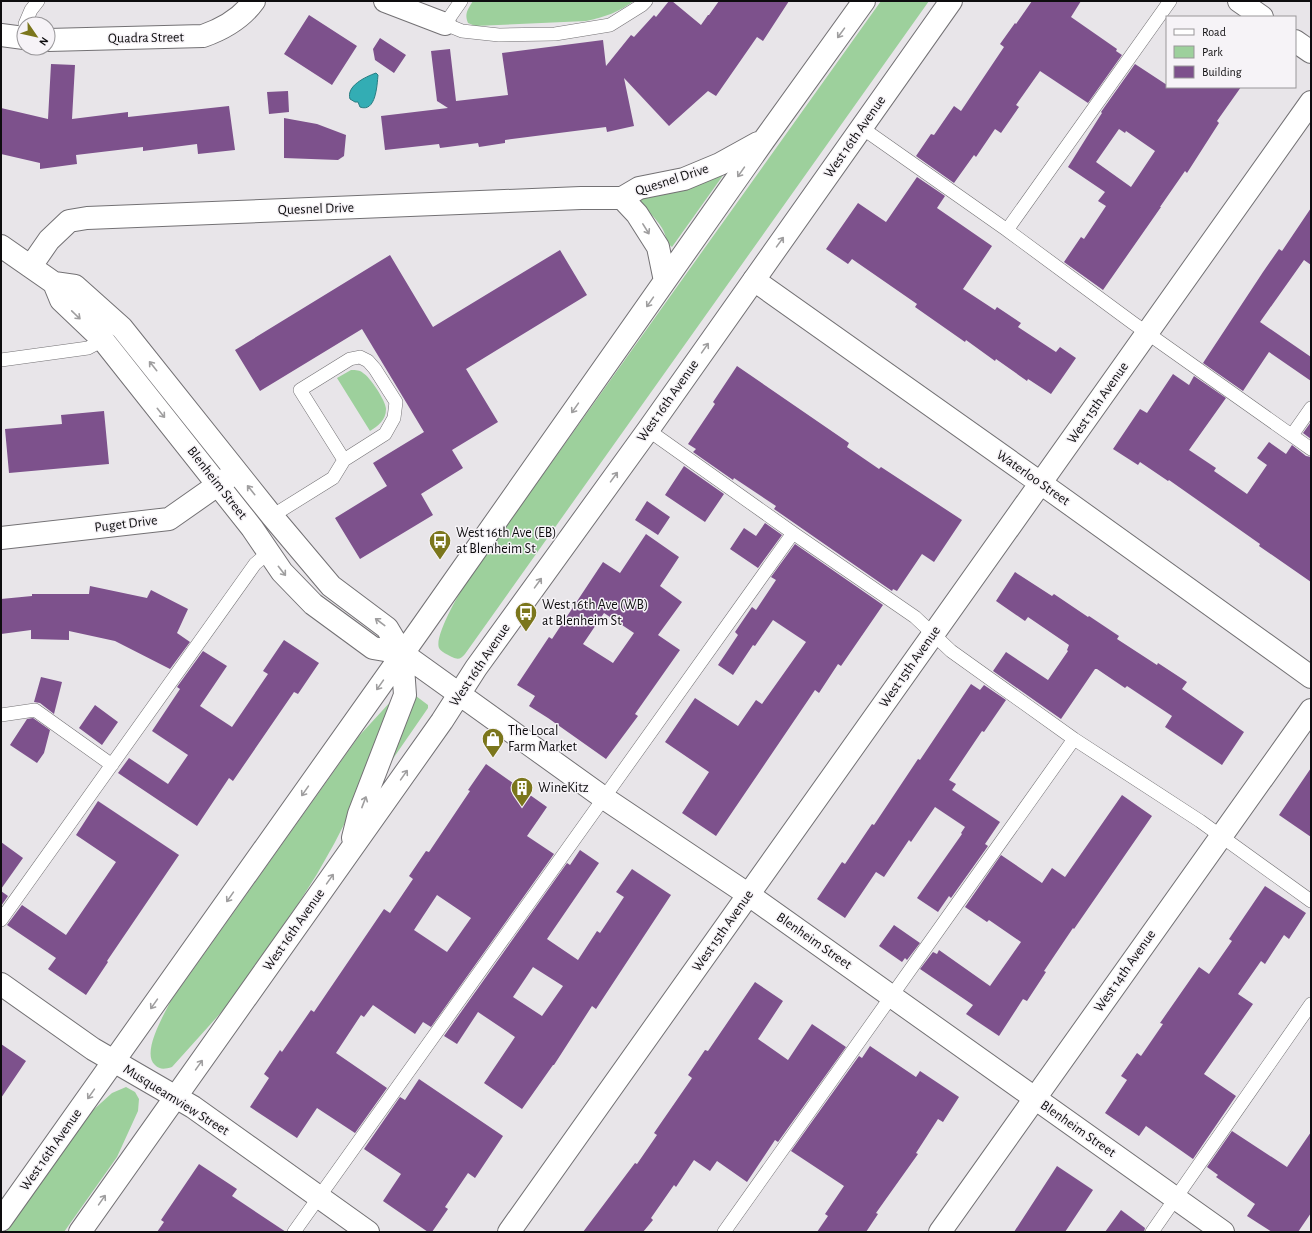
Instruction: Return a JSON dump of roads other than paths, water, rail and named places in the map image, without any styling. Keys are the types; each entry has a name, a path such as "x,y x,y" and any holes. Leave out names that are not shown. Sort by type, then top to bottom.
{"street":[{"name":"Quadra Street","path":"56,40 203,36 221,29 239,17 254,1"},
{"path":"385,1 445,24"},
{"name":"West 16th Avenue","path":"1,1220 764,140 864,1"},
{"name":"West 16th Avenue","path":"80,1232 349,852 459,695 476,668 648,430 951,1"},
{"path":"1239,1 1261,16"},
{"path":"1296,42 1311,52"},
{"name":"West 15th Avenue","path":"509,1232 1311,102"},
{"name":"Quesnel Drive","path":"31,266 49,240 69,221 87,218 581,198 622,198 639,188 684,179 720,164 764,140"},
{"name":"Quesnel Drive","path":"622,198 637,214 658,247 665,281"},
{"name":"Blenheim Street","path":"1,246 54,283 75,286 122,328 236,472 331,586 388,628 402,653 604,798 749,895 891,995 1222,1232"},
{"name":"Waterloo Street","path":"754,280 1311,677"},
{"name":"Blenheim Street","path":"54,283 61,300 103,340 218,485 269,552 282,572 313,604 373,648 402,653"},
{"name":"Puget Drive","path":"1,538 169,519 236,472"},
{"path":"349,852 359,814 406,695 402,653"},
{"name":"West 14th Avenue","path":"940,1232 1311,710"},
{"name":"Musqueamview Street","path":"1,984 88,1046 176,1096 203,1114 368,1232"}],"lane":[{"path":"28,16 38,1"},
{"path":"461,1 445,24 462,31 499,35 555,34 610,25 646,1"},
{"path":"1007,230 1170,1"},
{"path":"862,128 1007,230 1311,449"},
{"path":"1,360 88,348 103,340"},
{"path":"272,516 333,478 344,460 385,434 394,418 396,402 375,368 368,361 360,357 350,360 300,390 344,460"},
{"path":"1292,435 1311,408"},
{"path":"648,430 915,617 951,651 1074,738 1221,836 1311,901"},
{"path":"294,1232 793,533"},
{"path":"1,920 255,564 269,552"},
{"path":"1,715 35,710 112,765"},
{"path":"724,1232 1074,738"},
{"path":"1152,1232 1311,1004"}],"water":[{"path":"376,73 378,75 375,97 369,106 365,108 360,107 358,102 350,99 351,90 357,83"}],"place":[{"name":"West 16th Ave (EB) at Blenheim St","path":"440,560"},
{"name":"West 16th Ave (WB) at Blenheim St","path":"526,632"},
{"name":"The Local Farm Market","path":"493,758"},
{"name":"WineKitz","path":"522,808"}]}
